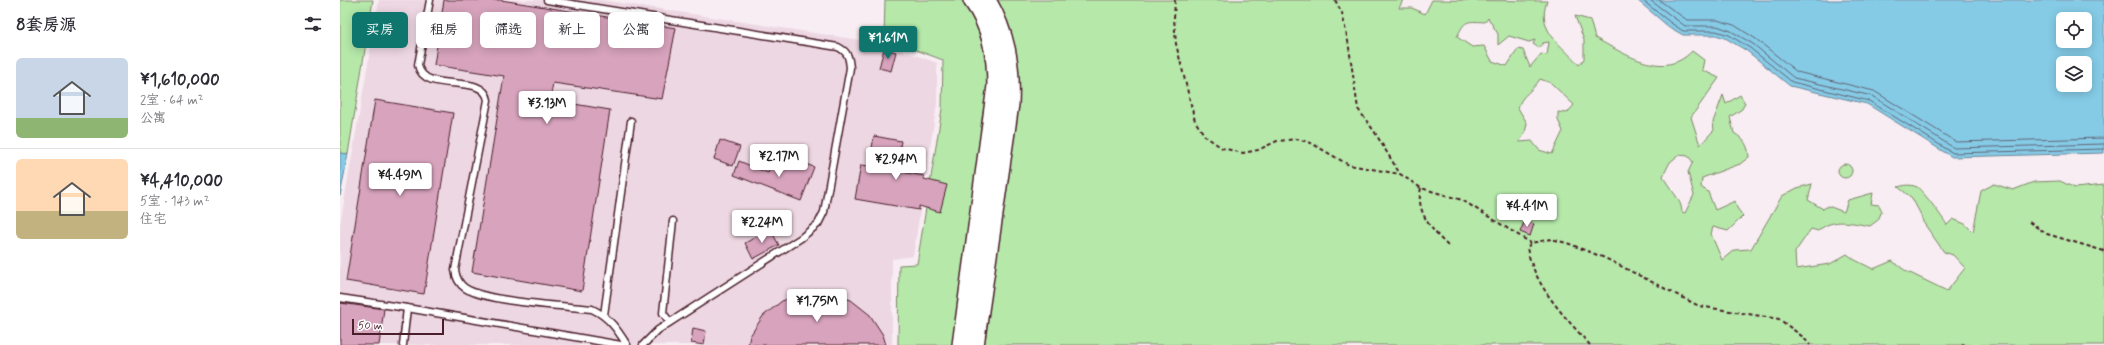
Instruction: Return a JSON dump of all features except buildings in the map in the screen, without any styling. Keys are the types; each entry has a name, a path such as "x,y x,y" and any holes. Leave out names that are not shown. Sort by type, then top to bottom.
{"street":[{"path":"961,345 996,72 990,33 972,0"},
{"path":"975,345 1010,104 1011,81 1008,52 1003,32 987,0"}],"lane":[{"path":"430,0 418,65 422,74 430,80 478,87 485,92 488,100 455,270 460,283 471,291 489,296 592,309 604,315 627,345"},
{"path":"547,0 838,47 845,51 849,56 850,68 824,212 818,224 801,238 658,330 643,345"},
{"path":"604,315 631,121"},
{"path":"670,322 663,313 673,221"},
{"path":"340,298 621,345"},
{"path":"403,345 407,308"}],"path":[{"path":"1176,0 1174,18 1176,44 1195,121 1205,136 1222,148 1243,153 1258,150 1277,141 1298,139 1311,143 1349,165 1400,174 1421,188 1462,200 1531,242 1551,239 1567,243 1605,258 1699,306 1779,319 1803,337 1810,345"},
{"path":"1335,0 1342,13 1348,41 1358,109 1374,131 1400,174"},
{"path":"1421,188 1418,199 1423,215 1431,229 1449,247"},
{"path":"2029,222 2047,234 2104,251"},
{"path":"1531,242 1527,248 1529,258 1541,285 1558,310 1590,345"}],"shaded area":[{"path":"379,0 601,0 885,44 937,63 937,103 913,256 892,259 892,345 340,345 340,225 371,48 408,48 408,12 377,12"}],"green space":[{"path":"340,0 373,0 371,12 352,12 352,48 365,48 348,154 340,153"},
{"path":"885,0 1403,0 1399,8 1412,8 1425,14 1432,0 1547,1 1544,12 1548,29 1558,43 1579,65 1584,59 1584,40 1575,16 1590,20 1595,38 1631,57 1644,62 1669,64 1681,60 1692,51 1704,60 1702,70 1719,78 1691,117 1700,145 1714,130 1713,122 1723,95 1726,104 1740,95 1745,103 1742,109 1730,117 1734,133 1745,143 1748,149 1749,157 1740,164 1702,178 1701,187 1708,192 1715,210 1735,201 1737,208 1743,216 1728,231 1713,227 1711,234 1722,260 1734,250 1751,249 1782,196 1797,188 1812,184 1808,200 1823,209 1828,206 1844,212 1848,200 1873,193 1871,204 1879,205 1882,211 1878,220 1870,226 1836,222 1818,231 1811,229 1795,252 1796,269 1830,264 1847,254 1873,269 1892,261 1906,271 1947,291 1965,268 1953,255 1944,252 1923,222 1912,198 1898,187 1912,185 1917,187 1947,225 1953,219 1965,224 1973,232 1981,191 1994,184 2013,190 2034,182 2060,181 2075,188 2104,185 2104,345 898,345 899,265 917,264 942,109 943,60 884,38","holes":["1488,18 1498,34 1498,45 1509,36 1529,42 1535,40 1533,44 1539,48 1543,43 1549,42 1547,55 1541,54 1530,67 1523,50 1518,49 1507,66 1492,61 1484,46 1472,47 1457,37 1462,27 1467,23 1485,22","1540,79 1551,83 1574,105 1567,113 1558,112 1558,120 1563,131 1552,154 1539,150 1532,141 1519,142 1525,133 1527,123 1518,108 1524,96","1679,155 1688,156 1693,162 1688,172 1694,195 1685,213 1682,212 1680,203 1663,176 1670,162"]},
{"path":"1845,164 1850,166 1852,171 1850,176 1845,178 1840,176 1838,171 1840,166"}],"water":[{"path":"1637,0 2104,0 2104,153 1952,157 1867,104 1790,86 1747,51 1727,39 1716,35 1683,35 1669,27"},
{"path":"340,153 348,154 340,196"}]}
